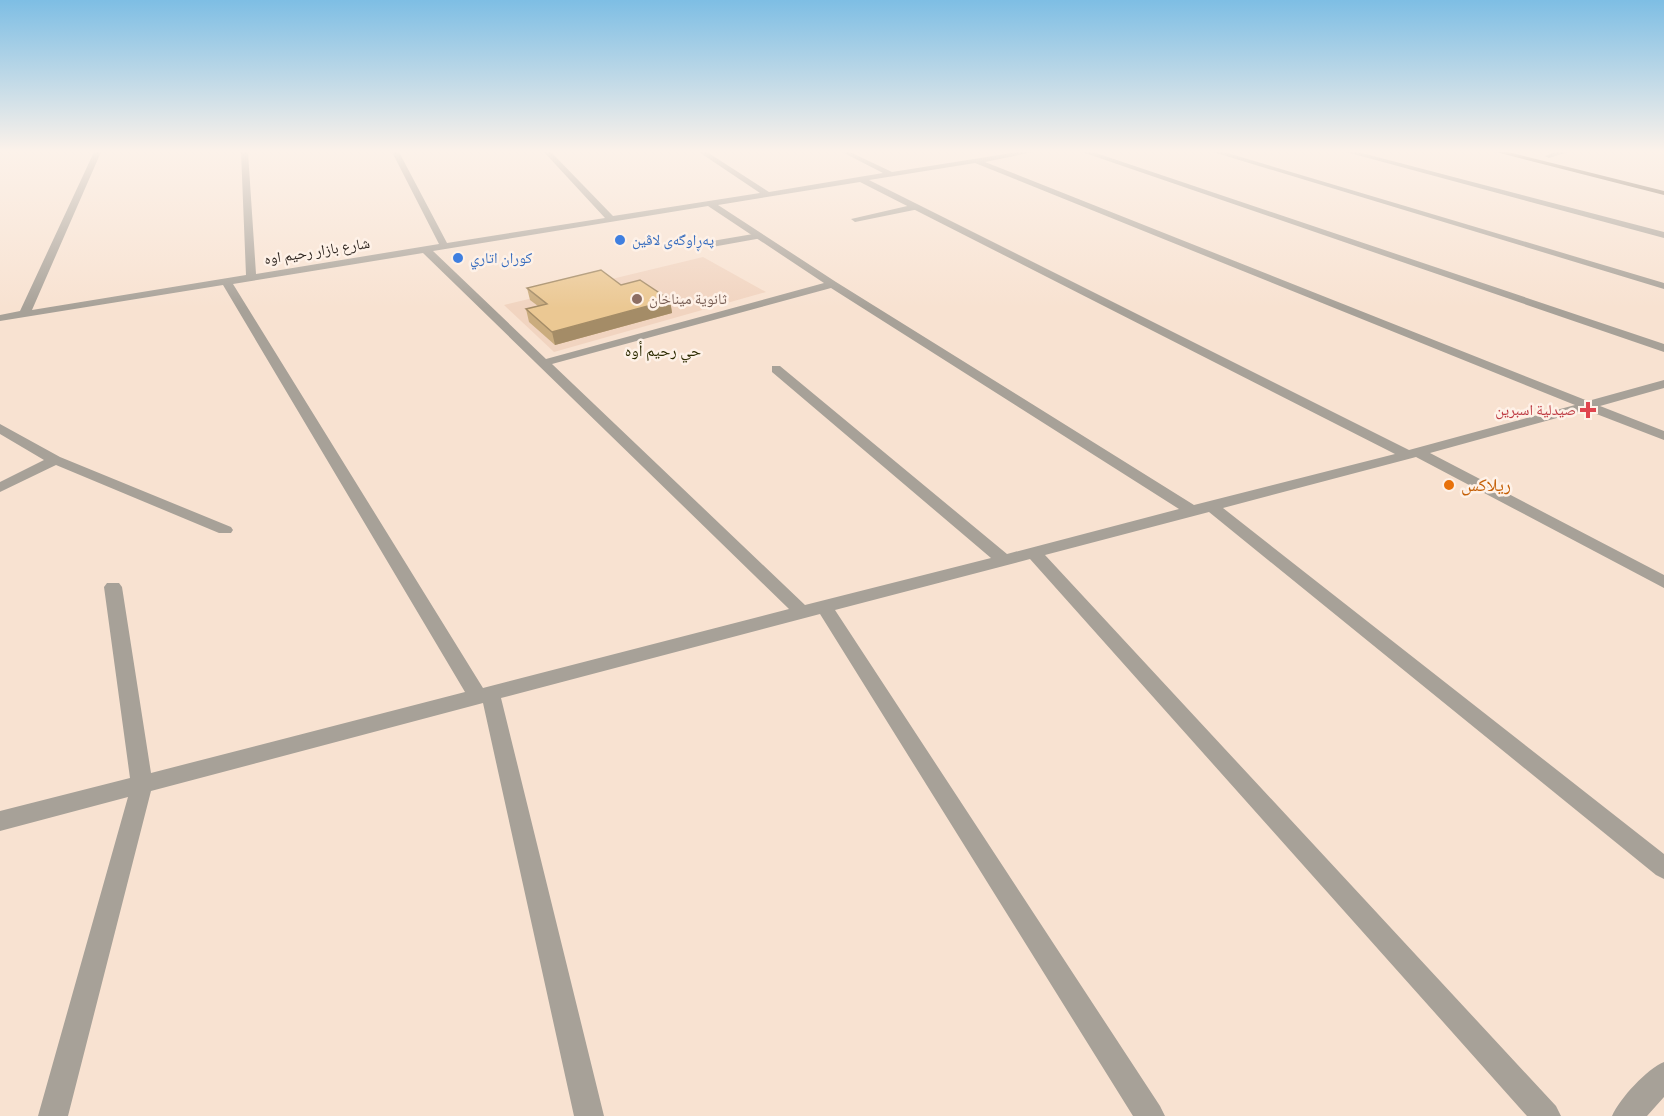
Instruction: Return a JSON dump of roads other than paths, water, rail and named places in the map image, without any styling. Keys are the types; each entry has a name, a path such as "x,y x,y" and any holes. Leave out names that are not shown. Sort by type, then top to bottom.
{"street":[{"path":"26,314 74,204"},
{"path":"247,204 251,277"},
{"path":"422,204 444,246"},
{"path":"596,204 610,219"},
{"name":"شارع بازار رحيم اوه","path":"0,318 703,204"},
{"path":"712,204 832,284 1191,510"},
{"path":"910,204 1413,454 1664,582"},
{"path":"1087,204 1664,436"},
{"path":"1240,204 1664,348"},
{"path":"1391,204 1664,286"},
{"path":"1547,204 1664,235"},
{"path":"855,219 916,207"},
{"path":"712,244 759,236"},
{"path":"425,249 802,612"},
{"path":"226,281 484,694 589,1116"},
{"path":"543,363 832,284"},
{"path":"776,369 1004,560"},
{"path":"0,821 1413,454 1664,384"},
{"path":"0,428 55,460 225,530"},
{"path":"0,488 55,460"},
{"path":"1210,505 1664,868"},
{"path":"1033,552 1546,1116"},
{"path":"53,1116 142,784 113,587"},
{"path":"824,607 1150,1116"},
{"path":"1627,1116 1664,1076"}],"place":[{"name":"پەڕاوگەی لاڤین","path":"620,240"},
{"name":"كوران اتاري","path":"458,258"},
{"name":"ثانوية ميناخان","path":"637,299"},
{"name":"صيدلية اسبرين","path":"1588,410"},
{"name":"ریلاکس","path":"1449,485"}],"district":[{"name":"حي رحيم أوه","path":"663,350"}]}
